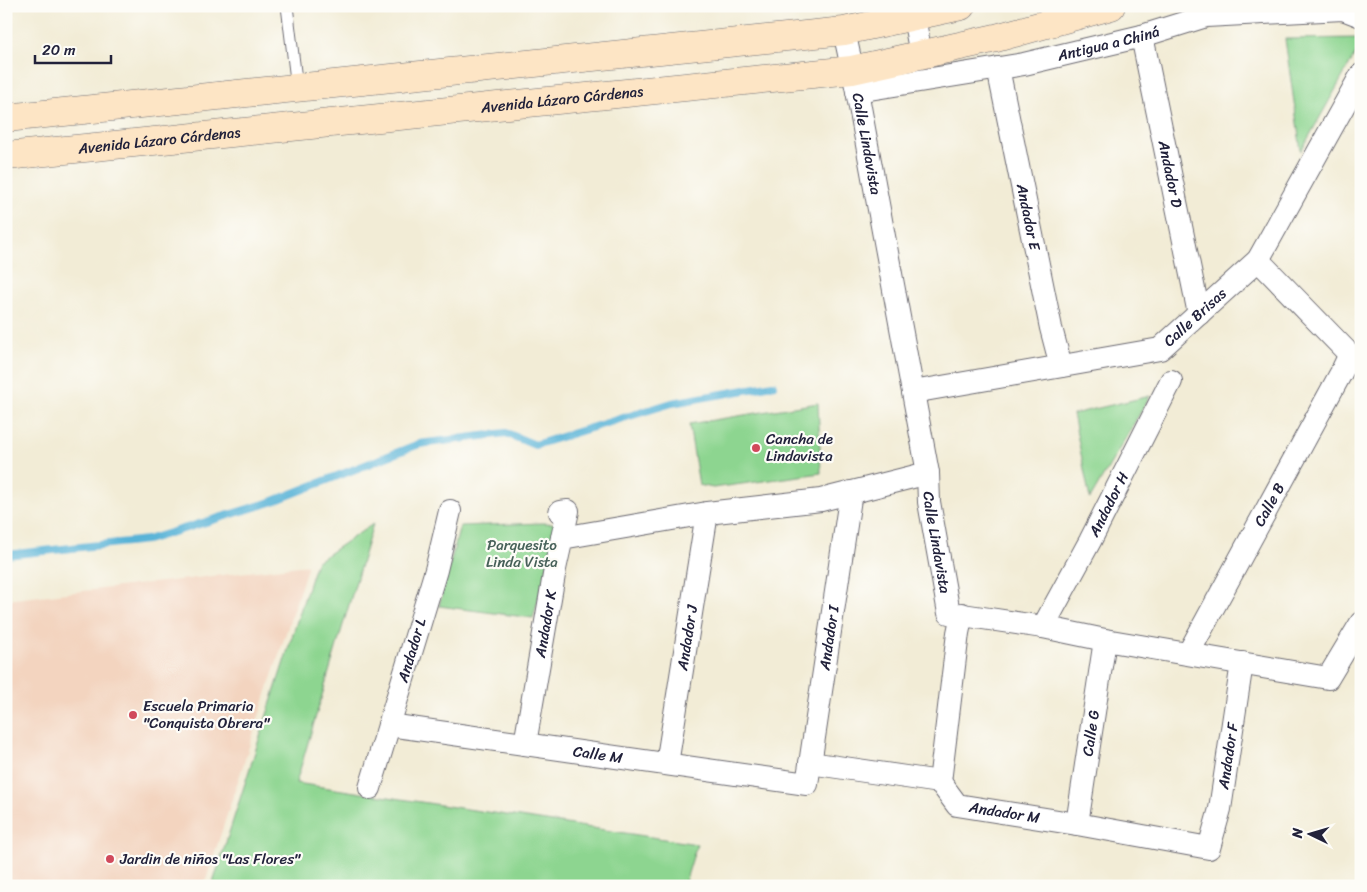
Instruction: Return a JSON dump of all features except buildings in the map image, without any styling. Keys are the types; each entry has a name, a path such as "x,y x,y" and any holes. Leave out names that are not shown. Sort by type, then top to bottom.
{"main road":[{"path":"6,118 844,32 914,12 961,6"},
{"name":"Avenida Lázaro Cárdenas","path":"6,156 854,80 921,55 996,38 1111,6"}],"street":[{"name":"Antigua a Chiná","path":"854,80 998,68 1024,64 1142,36 1219,11 1348,10"},
{"path":"914,12 921,55"},
{"name":"Calle Lindavista","path":"844,32 928,473 929,502 949,613 962,614"},
{"name":"Andador D","path":"1142,36 1198,314"},
{"name":"Andador E","path":"998,68 1051,328 1061,366"},
{"name":"Calle Brisas","path":"913,392 1160,349 1258,260 1361,75"},
{"path":"1258,260 1355,359"},
{"name":"Calle B","path":"1188,654 1336,382 1355,359"},
{"name":"Andador H","path":"1043,627 1172,381"},
{"path":"562,538 707,513 821,500 928,473"},
{"name":"Andador I","path":"808,773 851,492"},
{"name":"Andador L","path":"370,788 436,570 450,511"},
{"name":"Andador K","path":"525,744 555,569 568,511 560,512"},
{"name":"Andador J","path":"667,764 707,513"},
{"path":"808,773 940,782 962,614 1328,678 1361,623"},
{"name":"Calle G","path":"1077,824 1105,640"},
{"name":"Andador F","path":"1209,848 1220,809 1242,663"},
{"name":"Calle M","path":"389,725 667,764 808,773"},
{"name":"Andador M","path":"940,782 957,805 1209,848"}],"lane":[{"path":"287,6 297,88"}],"shaded area":[{"name":"Escuela Primaria \"Conquista Obrera\"","path":"308,565 204,886 6,886 6,600"}],"green space":[{"path":"1361,38 1361,44 1301,151 1285,39"},
{"path":"1150,396 1090,499 1073,414"},
{"name":"Cancha de Lindavista","path":"818,403 821,473 713,488 699,485 689,424"},
{"path":"373,524 296,783 697,844 684,886 212,886 316,562"},
{"name":"Parquesito Linda Vista","path":"559,524 533,618 439,606 460,526"}],"waterway":[{"path":"6,555 147,540 271,502 419,444 506,433 535,445 672,403 773,385"}],"place":[{"name":"Cancha de Lindavista","path":"756,448"},
{"name":"Escuela Primaria \"Conquista Obrera\"","path":"133,715"},
{"name":"Jardin de niños \"Las Flores\"","path":"110,859"}]}
